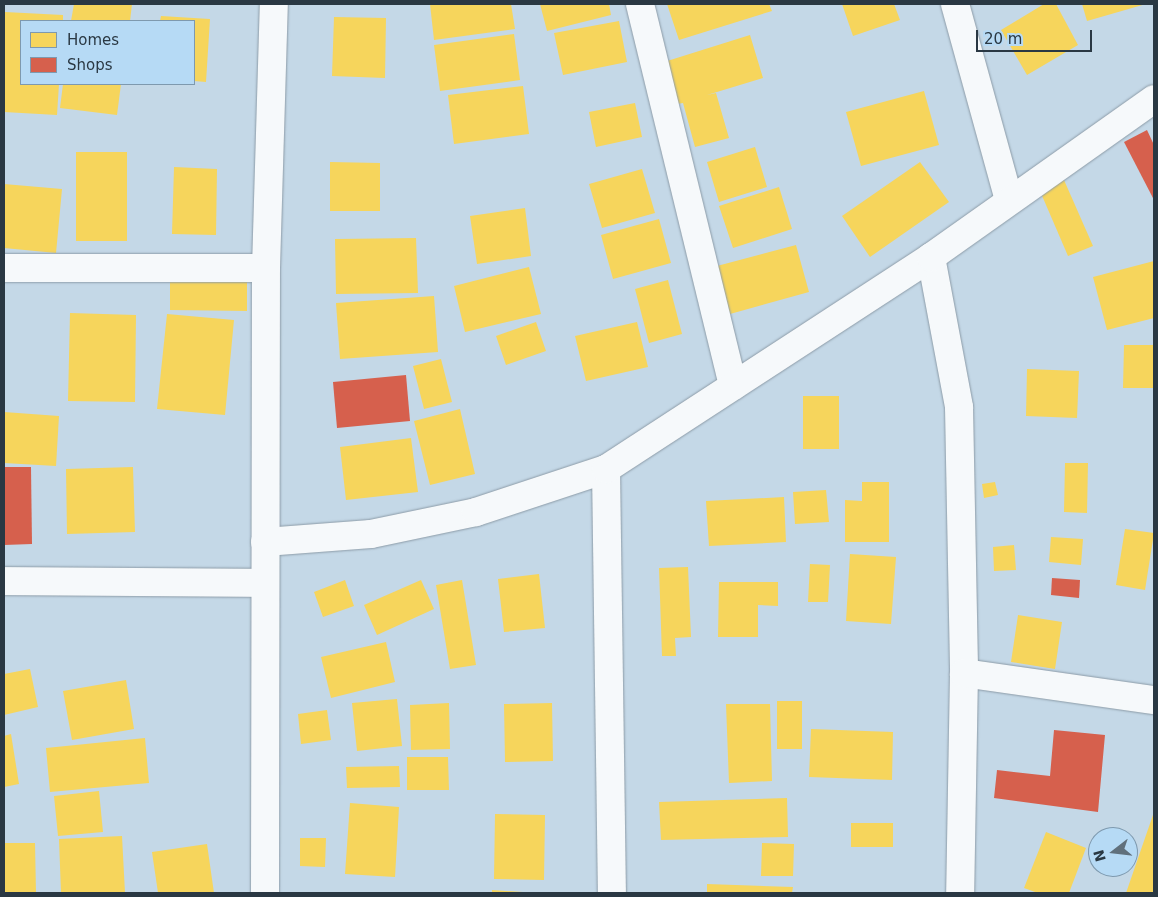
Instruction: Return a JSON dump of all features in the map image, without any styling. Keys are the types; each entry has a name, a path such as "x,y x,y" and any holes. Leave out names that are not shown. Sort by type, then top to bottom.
{"street":[{"path":"265,893 266,268 274,4"},
{"path":"640,4 732,386"},
{"path":"955,4 1009,200"},
{"path":"265,542 371,534 476,512 606,469 931,257 1154,99"},
{"path":"931,257 959,407 964,673 960,893"},
{"path":"4,268 266,268"},
{"path":"606,469 612,893"},
{"path":"4,581 265,583"},
{"path":"964,673 1154,700"}],"building: Homes":[{"path":"74,4 132,4 130,20 71,20"},
{"path":"430,4 511,4 515,29 434,40"},
{"path":"540,4 609,4 611,15 547,31"},
{"path":"667,4 769,4 772,11 679,40"},
{"path":"842,4 894,4 900,20 853,36"},
{"path":"1044,4 1056,4 1078,45 1027,75 1001,30"},
{"path":"1082,4 1146,4 1087,21"},
{"path":"5,12 63,15 63,20 20,20 20,85 59,85 57,115 4,112"},
{"path":"161,16 210,19 206,82 195,81 195,20 160,20"},
{"path":"334,17 386,18 385,78 332,76"},
{"path":"619,21 627,62 563,75 554,33"},
{"path":"514,34 520,80 440,91 434,45"},
{"path":"750,35 763,78 707,95 716,93 729,138 695,147 683,103 677,104 664,62"},
{"path":"63,85 121,85 117,115 60,108"},
{"path":"523,86 529,134 454,144 448,95"},
{"path":"924,91 939,145 861,166 846,112"},
{"path":"635,103 642,137 596,147 589,112"},
{"path":"755,147 767,187 719,202 707,162"},
{"path":"76,152 127,152 127,241 76,241"},
{"path":"330,162 380,163 380,211 330,211"},
{"path":"920,162 949,202 870,257 842,216"},
{"path":"174,167 217,169 216,235 172,234"},
{"path":"642,169 655,213 602,228 589,184"},
{"path":"1064,180 1093,246 1068,256 1040,191"},
{"path":"4,184 62,189 56,253 4,248"},
{"path":"779,187 792,229 733,248 719,206"},
{"path":"525,208 531,256 477,264 470,216"},
{"path":"659,219 671,263 613,279 601,235"},
{"path":"416,238 418,293 336,294 335,239"},
{"path":"796,245 809,292 730,314 717,266"},
{"path":"1154,261 1154,318 1107,330 1093,277"},
{"path":"529,267 541,314 465,332 454,286"},
{"path":"170,276 247,277 247,311 170,310"},
{"path":"668,280 682,334 649,343 635,289"},
{"path":"434,296 438,352 340,359 336,303"},
{"path":"70,313 136,315 135,402 68,401"},
{"path":"167,314 234,320 225,415 157,409"},
{"path":"536,322 546,351 506,365 496,336"},
{"path":"637,322 648,367 586,381 575,336"},
{"path":"1124,345 1154,345 1154,388 1123,388"},
{"path":"441,359 452,402 424,409 413,366"},
{"path":"1027,369 1079,371 1077,418 1026,416"},
{"path":"803,396 839,396 839,449 803,449"},
{"path":"460,409 475,474 430,485 414,421"},
{"path":"4,412 59,416 56,466 4,463"},
{"path":"411,438 418,492 346,500 340,447"},
{"path":"1065,463 1088,463 1087,513 1064,512"},
{"path":"133,467 135,532 67,534 66,469"},
{"path":"862,482 889,482 889,542 845,542 845,500 862,501"},
{"path":"995,482 998,495 984,498 982,484"},
{"path":"826,490 829,522 795,524 793,492"},
{"path":"784,497 786,542 709,546 706,501"},
{"path":"1125,529 1154,533 1145,590 1116,585"},
{"path":"1051,537 1083,539 1081,565 1049,562"},
{"path":"1014,545 1016,570 994,571 993,547"},
{"path":"850,554 896,557 891,624 846,621"},
{"path":"810,564 830,565 828,602 808,602"},
{"path":"688,567 691,637 675,638 676,656 662,656 659,568"},
{"path":"539,574 545,628 504,632 498,579"},
{"path":"345,580 354,606 323,617 314,592"},
{"path":"421,580 434,609 377,635 364,605"},
{"path":"462,580 476,665 450,669 436,585"},
{"path":"719,582 778,582 778,606 758,605 758,637 718,637"},
{"path":"1018,615 1062,622 1055,669 1011,662"},
{"path":"386,642 395,682 331,698 321,657"},
{"path":"30,669 38,707 4,715 4,674"},
{"path":"126,680 134,729 72,740 63,691"},
{"path":"397,699 402,746 357,751 352,703"},
{"path":"777,701 802,701 802,749 777,749"},
{"path":"449,703 450,749 411,750 410,705"},
{"path":"552,703 553,761 505,762 504,704"},
{"path":"726,704 770,704 772,781 729,783"},
{"path":"327,710 331,740 301,744 298,714"},
{"path":"811,729 893,732 892,780 809,777"},
{"path":"11,734 19,784 4,787 4,736"},
{"path":"145,738 149,783 50,792 46,748"},
{"path":"407,757 448,757 449,790 407,790"},
{"path":"399,766 400,787 347,788 346,767"},
{"path":"99,791 103,832 58,836 54,796"},
{"path":"787,798 788,837 661,840 659,802"},
{"path":"350,803 399,807 395,877 345,874"},
{"path":"1154,812 1154,893 1126,893 1132,877 1138,877 1138,858"},
{"path":"495,814 545,815 544,880 494,879"},
{"path":"851,823 893,823 893,847 851,847"},
{"path":"1046,832 1086,848 1069,893 1038,893 1024,888"},
{"path":"122,836 125,893 61,893 59,839"},
{"path":"300,838 326,838 325,867 300,866"},
{"path":"4,843 35,843 36,893 4,893"},
{"path":"762,843 794,844 793,876 761,876"},
{"path":"207,844 214,893 158,893 152,852"},
{"path":"707,884 793,887 792,893 707,893"},
{"path":"492,890 523,892 523,893 492,893"}],"building: Shops":[{"path":"1147,130 1154,145 1154,200 1124,142"},
{"path":"406,375 410,421 337,428 333,382"},
{"path":"4,467 31,467 32,544 4,545"},
{"path":"1052,578 1080,580 1079,598 1051,595"},
{"path":"1054,730 1105,735 1098,812 994,798 997,770 1050,776"}]}
